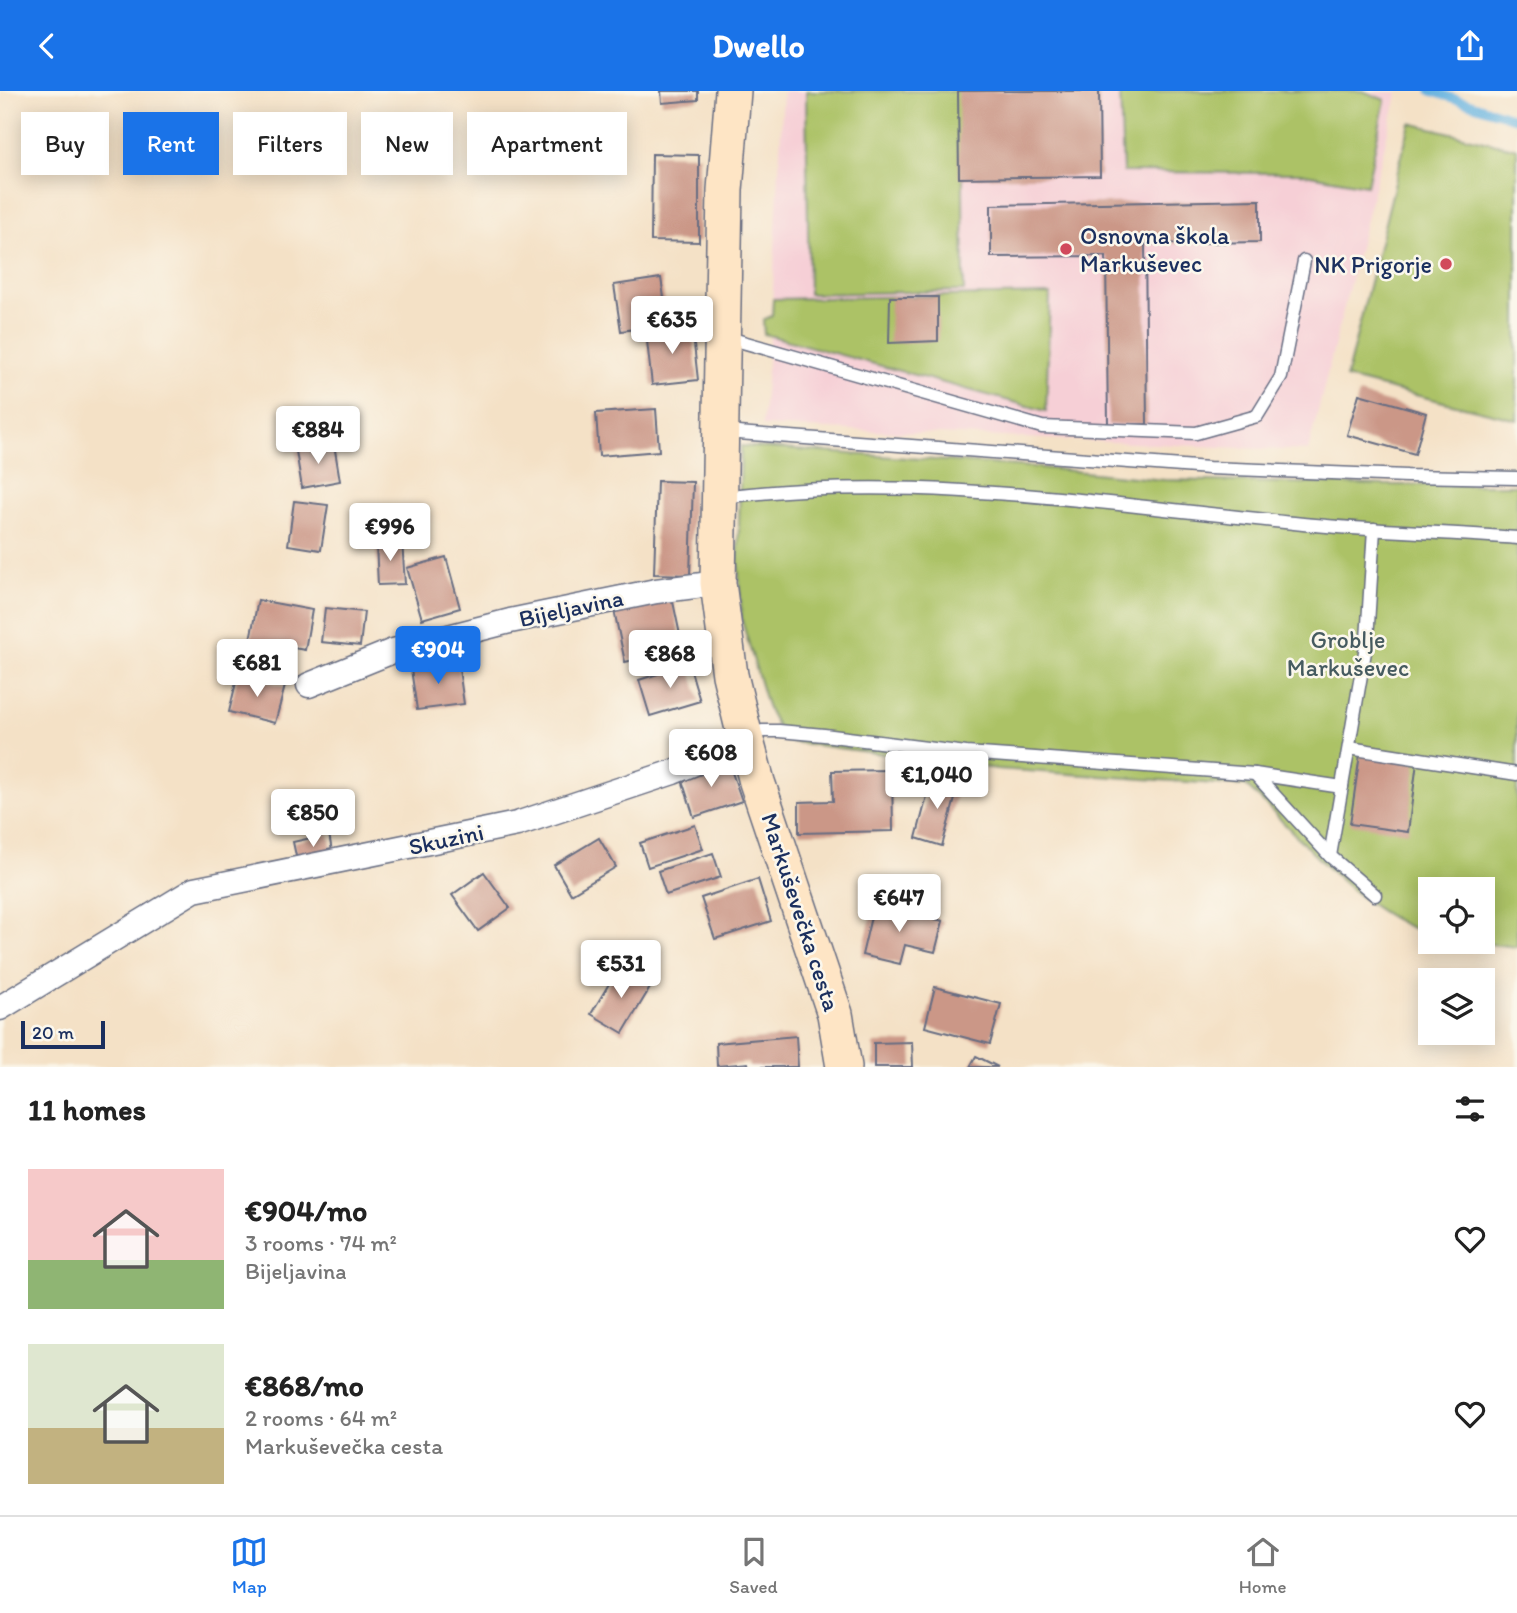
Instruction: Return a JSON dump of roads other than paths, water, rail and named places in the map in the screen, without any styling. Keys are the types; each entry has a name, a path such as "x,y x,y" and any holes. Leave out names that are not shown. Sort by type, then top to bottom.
{"main road":[{"name":"Markuševečka cesta","path":"733,91 725,190 718,583 730,675 745,737 757,782 835,1014 844,1067"}],"street":[{"name":"Bijeljavina","path":"309,685 393,651 484,628 656,591 718,583"},
{"name":"Skuzini","path":"0,1009 194,890 517,824 673,772 712,756 745,737"}],"lane":[{"path":"721,336 1042,427 1196,433 1257,416 1281,377 1304,261"},
{"path":"720,432 1209,468 1517,478"},
{"path":"719,498 826,490 943,490 1034,496 1298,524 1517,538"},
{"path":"1330,856 1367,640 1374,529"},
{"path":"745,737 762,731 779,731 966,753 1255,774 1342,787"},
{"path":"1349,748 1517,773"},
{"path":"1255,774 1330,856 1375,895"}],"waterway":[{"path":"1431,91 1517,119"}],"place":[{"name":"Osnovna škola Markuševec","path":"1066,249"},
{"name":"NK Prigorje","path":"1446,264"}],"park label":[{"name":"Groblje Markuševec","path":"1348,653"}]}
